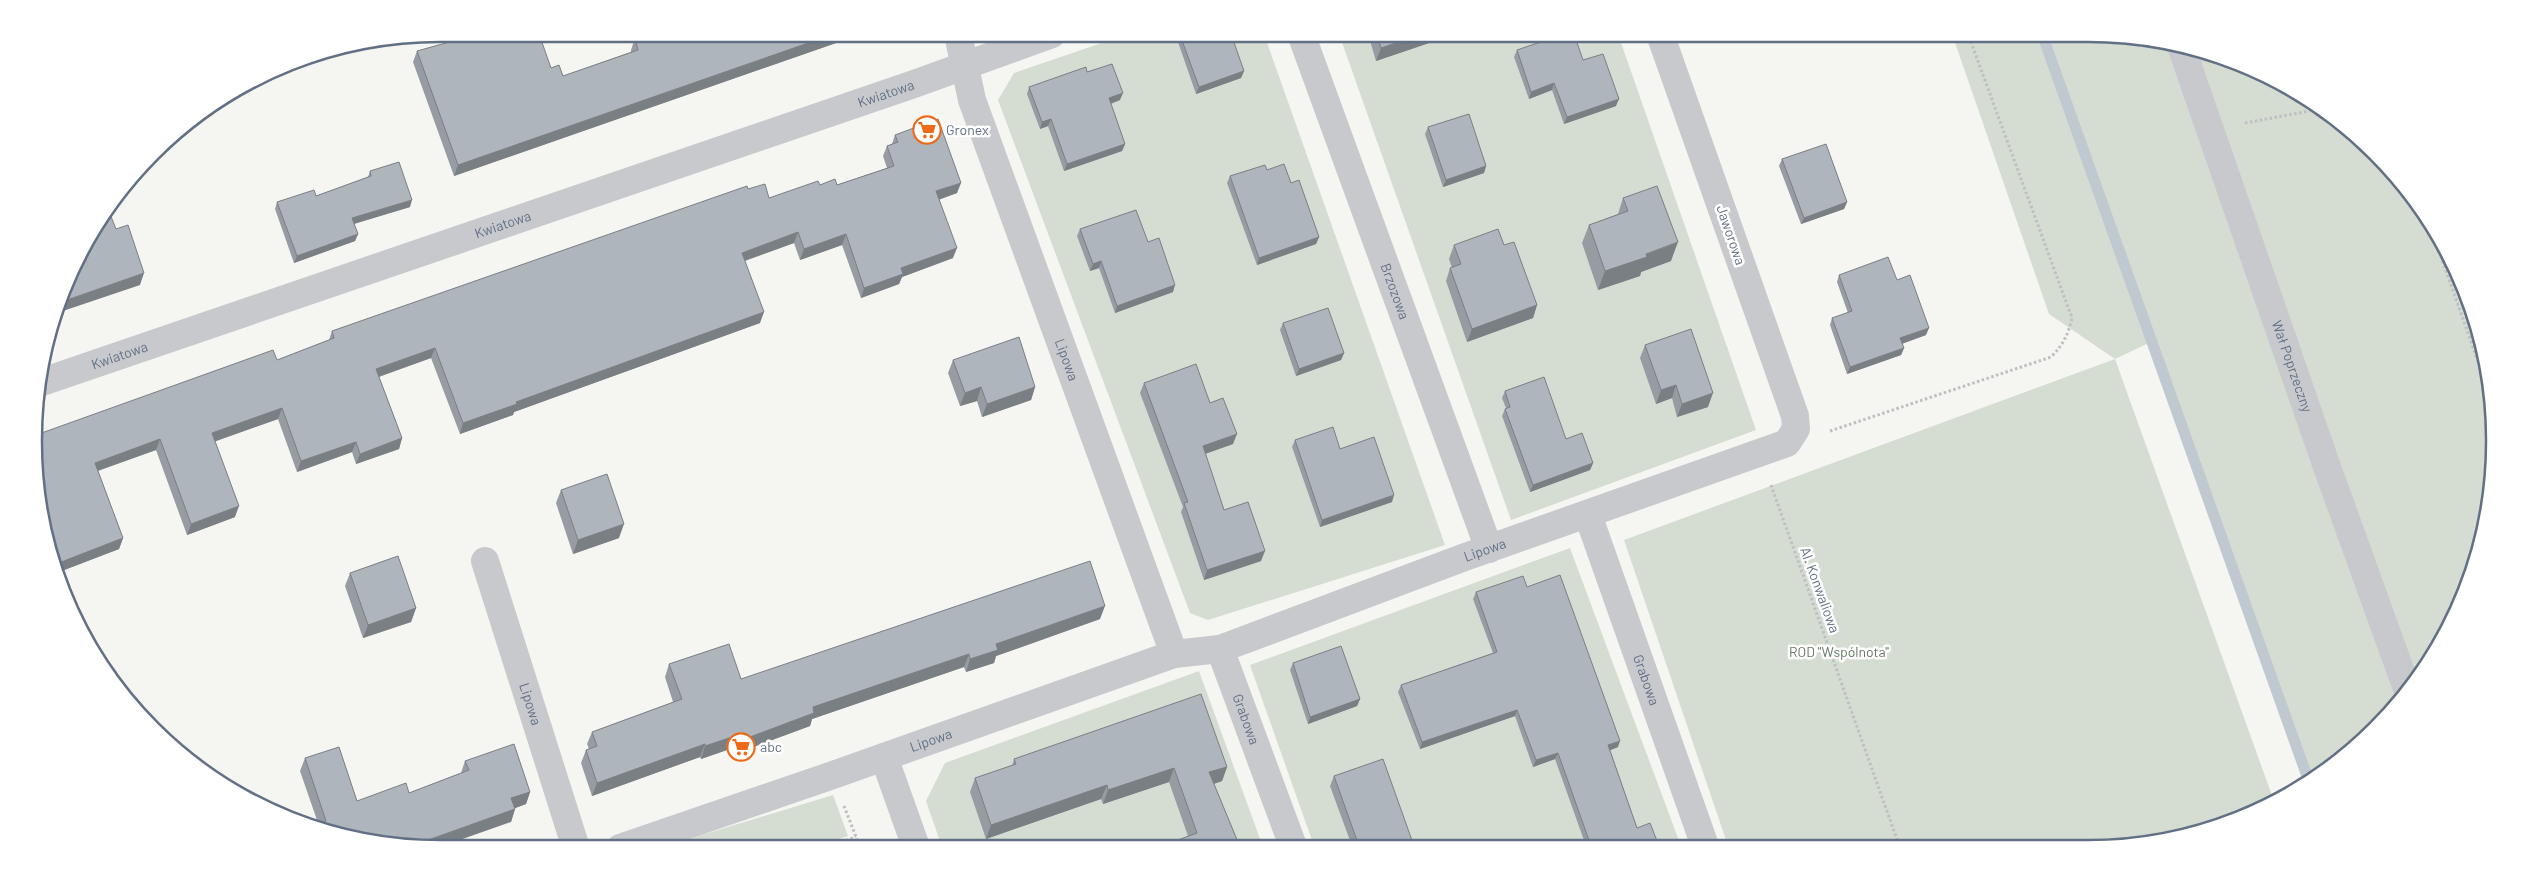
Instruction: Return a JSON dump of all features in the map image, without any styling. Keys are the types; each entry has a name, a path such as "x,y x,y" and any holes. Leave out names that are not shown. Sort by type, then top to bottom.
{"street":[{"path":"960,42 965,65"},
{"name":"Kwiatowa","path":"47,380 1030,42"},
{"name":"Brzozowa","path":"1304,42 1489,549"},
{"name":"Jaworowa","path":"1663,42 1794,416 1796,428 1777,446"},
{"name":"Wał Poprzeczny","path":"2185,55 2327,467 2404,682"},
{"name":"Lipowa","path":"965,65 972,100 1174,654"},
{"name":"Lipowa","path":"643,840 1174,654 1220,649 1489,549 1777,446"},
{"name":"Grabowa","path":"1588,515 1703,840"},
{"name":"Lipowa","path":"485,561 573,840"},
{"name":"Grabowa","path":"1220,649 1291,840"},
{"path":"884,757 914,840"}],"path":[{"path":"1777,446 2051,357 2062,346 2069,333 2072,318 1971,42"},
{"path":"2210,130 2309,111"},
{"path":"2447,271 2476,355"},
{"name":"Al. Konwaliowa","path":"1777,446 1897,840"},
{"path":"848,840 856,837"}],"green space":[{"path":"1105,42 1267,42 1445,545 1208,620 1190,613 998,100 1014,73"},
{"path":"1342,42 1621,42 1756,430 1511,520"},
{"path":"1955,42 2113,43 2165,50 2190,56 2239,73 2286,96 2330,125 2350,141 2387,178 2403,198 2432,242 2455,289 2472,338 2478,363 2485,415 2486,441 2485,467 2478,519 2472,544 2455,593 2432,640 2418,662 2387,704 2369,723 2330,757 2306,773 2151,342 2115,359 2049,314"},
{"name":"ROD \"Wspólnota\"","path":"2115,359 2271,794 2239,809 2190,826 2165,832 2113,839 1726,840 1624,540"},
{"path":"1570,548 1679,840 1312,840 1250,665"},
{"path":"1199,671 1260,840 940,840 926,801 945,763"},
{"path":"833,795 848,836 835,840 685,840"}],"building":[{"path":"449,42 542,42 551,68 559,65 563,76 638,50 636,42 811,42 458,165 417,51"},
{"path":"1183,42 1234,42 1244,71 1199,87"},
{"path":"1379,42 1399,42 1381,48"},
{"path":"1540,42 1577,42 1583,60 1603,54 1619,99 1567,117 1554,83 1531,92 1517,50"},
{"path":"1112,64 1123,93 1109,98 1125,144 1067,164 1051,119 1042,122 1029,87 1086,67 1087,72"},
{"path":"1469,114 1486,166 1446,180 1428,127"},
{"path":"938,119 961,183 936,191 957,248 901,268 903,274 864,288 846,234 804,249 798,232 742,253 764,312 463,423 435,348 376,369 402,438 360,454 356,442 301,461 282,408 212,433 239,506 191,524 160,439 95,463 123,538 62,562 50,519 46,493 42,433 273,350 277,360 334,338 332,331 747,186 748,189 765,184 769,198 818,181 820,185 835,179 837,185 894,166 887,146 898,142 895,135"},
{"path":"1826,144 1847,202 1804,218 1782,159"},
{"path":"399,162 412,200 352,218 358,234 297,256 277,202 314,190 316,196 371,176 370,171"},
{"path":"1284,164 1291,183 1299,180 1319,237 1259,258 1230,176 1265,165 1267,170"},
{"path":"1657,186 1678,242 1646,254 1647,257 1605,271 1589,225 1628,211 1623,198"},
{"path":"1136,210 1148,242 1159,238 1175,285 1117,306 1101,261 1093,264 1080,229"},
{"path":"112,218 116,229 128,225 144,273 69,299 84,265"},
{"path":"1498,229 1504,245 1514,242 1537,305 1472,329 1450,268 1461,264 1454,245"},
{"path":"1888,257 1897,280 1910,275 1929,328 1900,338 1904,348 1850,367 1832,318 1852,311 1839,275"},
{"path":"1328,308 1344,353 1299,369 1283,323"},
{"path":"1691,329 1713,393 1682,404 1676,385 1661,390 1645,345"},
{"path":"1019,337 1035,387 987,404 981,387 965,393 953,360"},
{"path":"1196,364 1210,403 1223,398 1237,434 1203,446 1224,510 1248,502 1265,551 1207,570 1184,503 1188,502 1144,383"},
{"path":"1544,377 1566,439 1582,433 1593,463 1533,485 1505,409 1510,407 1505,391"},
{"path":"1333,427 1340,449 1374,437 1394,495 1322,520 1295,440"},
{"path":"607,474 624,524 578,540 561,490"},
{"path":"398,556 416,608 368,625 350,573"},
{"path":"1090,561 1105,606 996,644 998,650 970,659 969,654 813,707 814,713 734,743 732,737 705,746 705,744 597,783 586,750 597,746 592,732 682,699 669,664 729,644 741,679"},
{"path":"1560,575 1620,741 1608,745 1637,828 1650,823 1657,840 1589,840 1558,753 1536,760 1517,710 1422,742 1401,685 1497,652 1476,592 1523,576 1527,587"},
{"path":"1341,646 1360,699 1310,717 1293,663"},
{"path":"1201,694 1227,767 1209,772 1237,840 1178,840 1197,833 1174,768 1108,790 1107,785 991,825 975,778 1016,764 1014,759"},
{"path":"514,744 530,792 511,798 515,809 429,840 363,832 324,822 326,821 305,758 339,747 357,801 406,783 409,793 469,770 465,761"},
{"path":"1383,759 1412,840 1357,840 1334,776"}],"waterway":[{"path":"2045,42 2306,773"}],"place":[{"name":"Gronex","path":"927,130"},
{"name":"abc","path":"741,747"}]}
